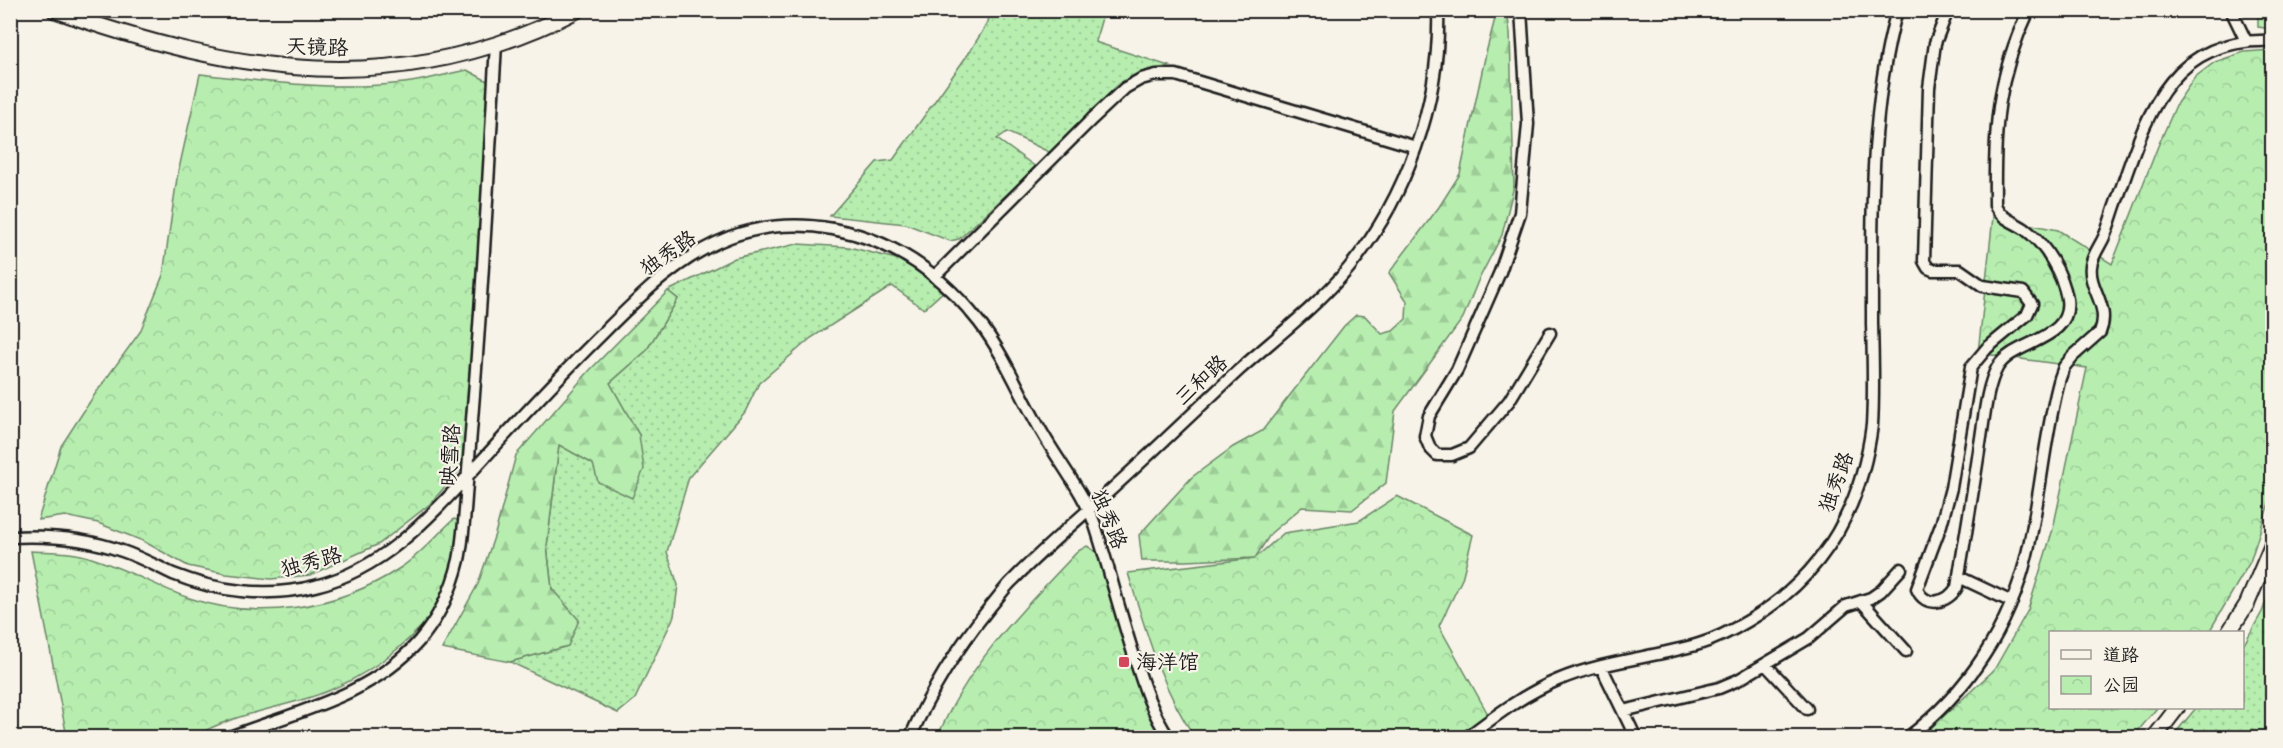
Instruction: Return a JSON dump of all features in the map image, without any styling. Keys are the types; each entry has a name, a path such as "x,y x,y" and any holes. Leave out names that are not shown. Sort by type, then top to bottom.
{"street":[{"name":"天镜路","path":"54,10 158,45 228,60 288,68 345,70 399,66 461,54 536,30 578,10"},
{"name":"三和路","path":"910,738 925,703 961,643 1013,579 1240,369 1295,322 1348,268 1367,243 1389,206 1416,147 1423,125 1434,72 1438,10"},
{"path":"1521,10 1527,124 1520,213 1500,272 1457,370 1430,416 1425,436 1430,448 1437,455 1452,455 1469,448 1509,400 1550,333"},
{"name":"独秀路","path":"1466,738 1534,691 1576,673 1702,644 1758,615 1787,593 1811,570 1835,539 1854,501 1864,468 1872,425 1877,121 1884,63 1897,10"},
{"path":"1948,10 1935,43 1929,88 1924,261 1928,268 1933,270 1962,271 1983,286 2023,292 2032,304 2028,315 1980,355 1969,373 1951,488 1941,525 1918,584 1919,594 1932,602 1946,600 1954,592 1959,577 1987,403 1997,367 2009,356 2057,328 2065,317 2067,305 2056,268 2043,247 2024,228 2001,214 1995,205 1996,115 2005,72 2019,32 2030,10"},
{"path":"2231,10 2246,41"},
{"path":"1907,738 1934,713 1975,668 2004,623 2028,551 2060,378 2064,367 2100,332 2103,325 2102,307 2090,267 2105,236 2143,128 2166,85 2183,69 2217,49 2246,41 2272,41"},
{"name":"映雪路","path":"227,738 313,708 351,691 384,672 406,655 421,639 438,615 453,582 463,539 482,307 496,44"},
{"path":"935,276 1092,118 1125,88 1141,79 1156,75 1176,75 1416,147"},
{"name":"独秀路","path":"10,537 56,537 88,542 122,551 188,579 219,588 249,592 291,590 317,585 344,576 384,555 418,528 567,369 637,300 680,265 718,242 750,231 773,227 804,226 831,229 852,233 885,245 915,261 935,276 966,307 994,343 1041,432 1089,510 1142,680 1156,716 1169,738"},
{"path":"2230,631 2247,604 2272,544"},
{"path":"1623,711 1719,688 1738,681 1809,638 1846,606 1871,598 1901,570"},
{"path":"1959,577 2012,602"},
{"path":"1861,601 1906,651"},
{"path":"1766,665 1807,709"},
{"path":"1601,666 1636,738"},
{"path":"2154,738 2176,709"}],"green space":[{"path":"990,11 1104,11 1095,42 1169,66 1147,71 1133,78 1051,153 1007,132 997,139 1036,167 959,239 950,241 906,224 830,216 877,162 893,160 971,50 988,22"},
{"path":"1497,11 1507,11 1510,33 1514,186 1502,235 1478,281 1463,318 1395,411 1386,483 1352,510 1302,507 1271,533 1255,558 1142,561 1139,535 1192,477 1233,447 1262,431 1344,326 1356,315 1365,316 1382,334 1393,331 1406,319 1407,301 1389,273 1439,207 1460,174"},
{"path":"2258,11 2272,11 2272,29 2258,27"},
{"path":"2272,50 2272,494 2250,562 2210,631 2049,631 2049,709 2156,709 2133,737 1920,738 1994,670 2028,610 2053,529 2087,368 1978,353 1993,217 2058,230 2112,264 2177,103 2195,77 2215,62 2244,52"},
{"path":"467,70 491,83 474,433 463,466 430,504 379,544 310,575 271,579 226,574 188,566 143,541 98,523 65,516 38,520 61,446 140,332 163,275 177,178 200,74 327,86 353,86 412,82"},
{"path":"797,244 849,247 900,260 946,289 924,309 892,286 811,338 759,383 745,412 689,477 667,552 678,585 674,616 635,699 618,713 510,662 567,646 552,589 547,546 559,444 593,464 639,435 610,383 646,351 678,299 668,291 735,258"},
{"path":"668,291 678,299 646,351 610,383 639,435 644,469 632,498 598,482 593,464 559,445 547,546 552,589 579,620 568,646 510,662 442,649 478,584 495,534 516,455 590,370"},
{"path":"1397,496 1473,535 1462,579 1439,626 1489,716 1458,737 1195,737 1183,719 1164,679 1128,573 1255,558 1284,533 1359,521"},
{"path":"454,519 460,521 458,562 450,585 437,607 400,647 354,678 331,690 308,698 220,724 192,738 67,737 31,551 81,555 121,569 186,597 213,605 268,610 324,602 376,582 408,563"},
{"path":"1087,546 1098,553 1136,672 1156,729 1162,737 937,738 950,710 981,661 1037,594 1078,551"},
{"path":"2272,586 2272,737 2172,737 2195,709 2244,709 2244,644 2262,612"}],"place":[{"name":"海洋馆","path":"1124,662"}]}
